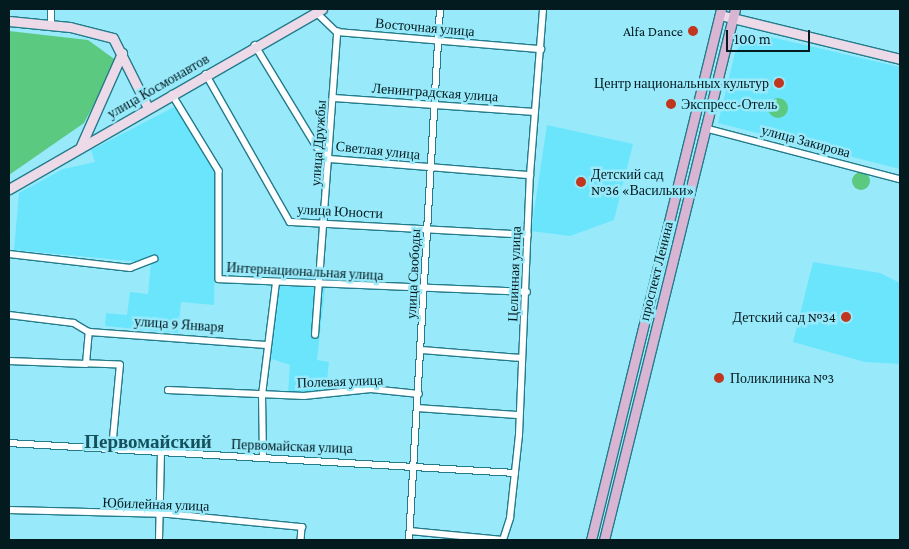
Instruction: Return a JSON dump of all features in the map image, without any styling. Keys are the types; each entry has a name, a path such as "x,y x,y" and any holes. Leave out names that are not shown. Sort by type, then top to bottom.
{"main road":[{"name":"проспект Ленина","path":"604,540 735,9"},
{"name":"улица Космонавтов","path":"9,188 255,45 319,10"},
{"path":"721,12 733,18 900,59"},
{"name":"проспект Ленина","path":"591,540 721,12"},
{"path":"9,21 51,25 107,35 122,53 148,108"},
{"path":"80,148 122,53"},
{"path":"662,250 675,253"}],"street":[{"path":"51,9 51,25"},
{"name":"улица Свободы","path":"409,540 422,350 429,168 440,9"},
{"name":"Целинная улица","path":"503,540 515,473 517,414 527,292 530,175 543,9"},
{"path":"319,10 337,32"},
{"name":"Восточная улица","path":"337,32 541,49"},
{"name":"улица Дружбы","path":"315,335 330,159 337,32"},
{"name":"Светлая улица","path":"255,45 317,147 330,159 530,175"},
{"name":"улица Юности","path":"206,74 290,222 324,222 528,236"},
{"name":"Интернациональная улица","path":"172,94 219,171 219,278 319,286 527,292"},
{"name":"Ленинградская улица","path":"334,98 535,112"},
{"name":"улица Закирова","path":"705,128 900,179"},
{"path":"9,254 130,268 154,259"},
{"path":"263,458 262,395 276,283"},
{"name":"улица 9 Января","path":"9,315 74,323 89,332 267,345"},
{"path":"86,364 89,332"},
{"path":"422,350 522,358"},
{"path":"9,361 120,365 112,449"},
{"name":"Полевая улица","path":"168,390 262,395 371,389 419,394"},
{"path":"418,408 517,414"},
{"name":"Первомайская улица","path":"9,442 263,458 415,465 515,473"},
{"path":"159,540 161,452"},
{"name":"Юбилейная улица","path":"9,510 160,515 302,526 301,540"},
{"path":"410,530 503,540"}],"shaded area":[{"path":"762,35 900,67 900,169 718,123 735,53 743,40"},
{"path":"178,105 217,171 214,305 181,302 178,333 105,326 106,313 127,315 130,292 148,294 151,263 14,250 19,193 63,169 95,162 91,150"},
{"name":"Детский сад №36 «Васильки»","path":"547,125 633,144 614,220 570,236 531,231"},
{"name":"Детский сад №34","path":"813,262 880,273 900,283 900,364 865,362 793,342"},
{"path":"278,286 325,288 317,360 329,362 326,391 288,394 290,365 269,358"}],"green space":[{"path":"9,31 88,40 117,61 84,123 9,175"},
{"path":"778,98 785,101 788,108 785,115 778,118 771,115 768,108 771,101"},
{"path":"861,172 867,175 870,181 867,187 861,190 855,187 852,181 855,175"}],"place":[{"name":"Alfa Dance","path":"693,31"},
{"name":"Центр национальных культур","path":"779,83"},
{"name":"Экспресс-Отель","path":"671,104"},
{"name":"Детский сад №36 «Васильки»","path":"581,182"},
{"name":"Детский сад №34","path":"846,317"},
{"name":"Поликлиника №3","path":"719,378"}],"district":[{"name":"Первомайский","path":"148,442"}]}
